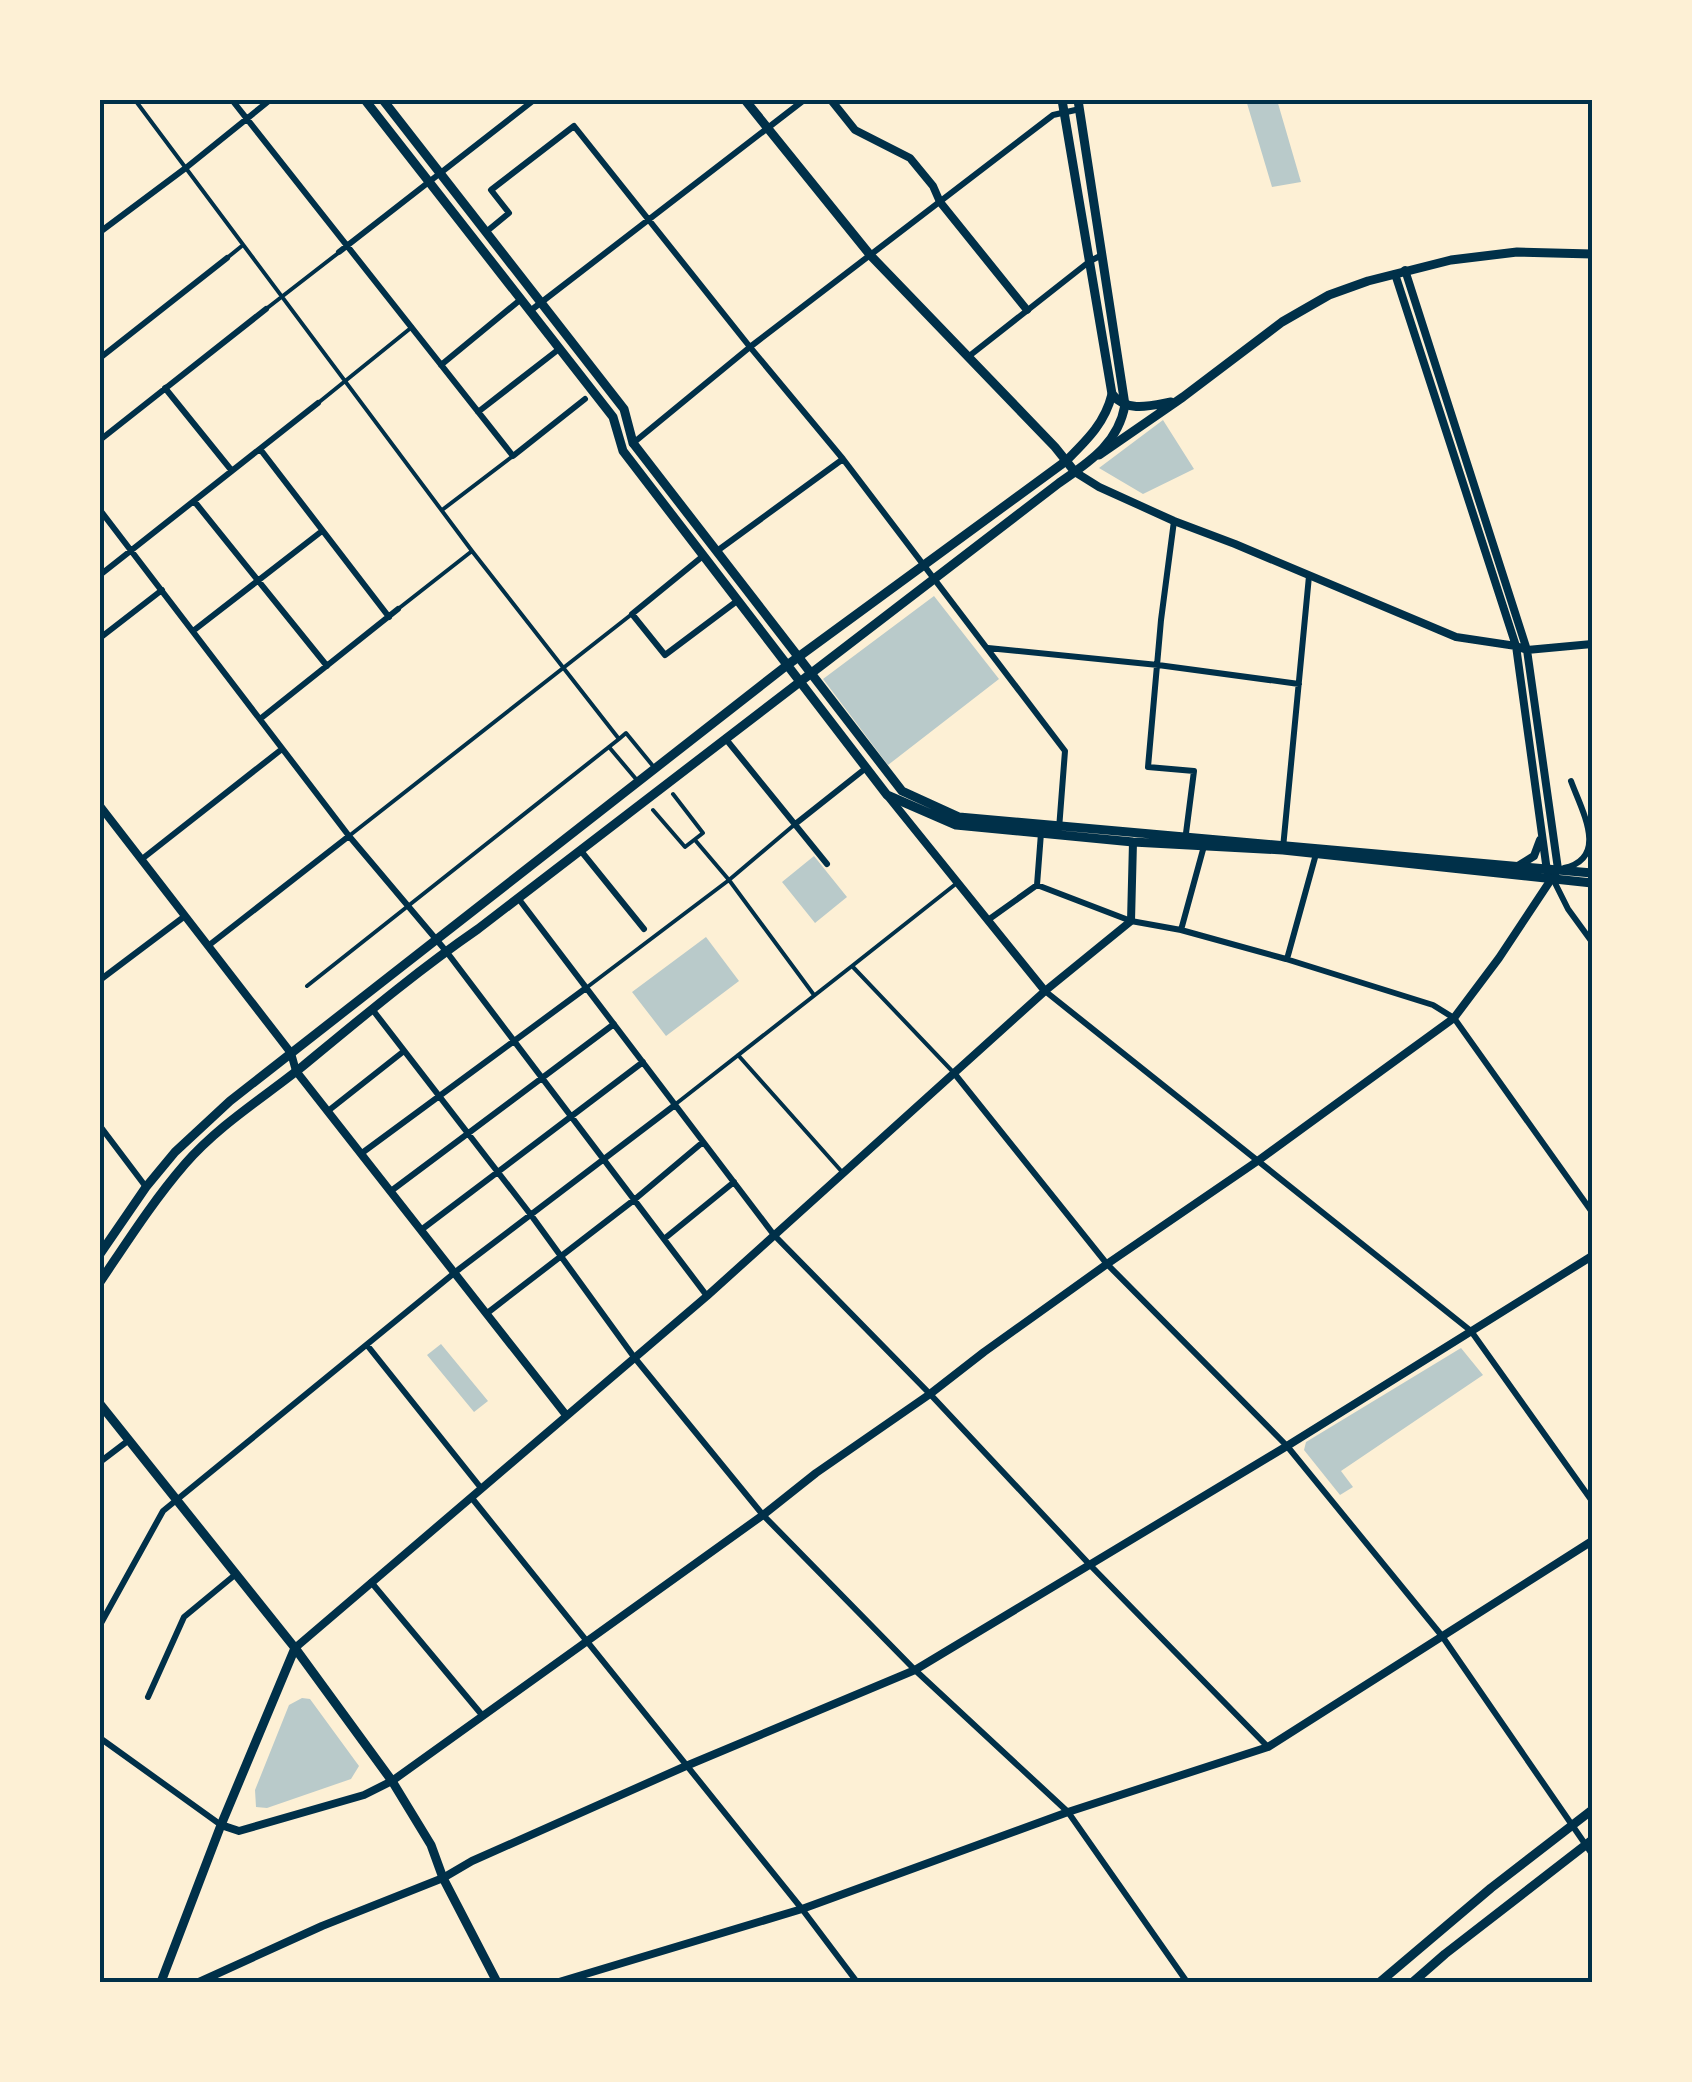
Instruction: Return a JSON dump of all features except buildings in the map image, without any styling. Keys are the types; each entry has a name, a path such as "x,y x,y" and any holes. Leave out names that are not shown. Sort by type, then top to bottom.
{"main road":[{"path":"365,100 613,418 622,451 887,795 956,825 1510,867 1592,883"},
{"path":"384,100 624,409 633,443 902,791 959,817 1133,842 1185,841 1204,846 1283,848 1316,854 1592,873"},
{"path":"745,100 871,256 1075,472"},
{"path":"100,1254 146,1187 205,1122 786,666 1066,462 1097,430 1108,412 1112,394 1062,100"},
{"path":"1079,105 1125,405 1117,431 1096,457"},
{"path":"100,1282 186,1162 238,1114 798,681 1268,331 1319,299 1400,272 1451,260 1517,252 1592,254"},
{"path":"1112,394 1125,405 1150,406 1183,397"},
{"path":"100,1404 295,1648 392,1781 430,1845 497,1982"},
{"path":"161,1982 295,1648"},
{"path":"1380,1982 1460,1912 1592,1810"},
{"path":"1413,1982 1590,1846"}],"street":[{"path":"135,100 472,551 619,739"},
{"path":"232,100 514,456"},
{"path":"100,232 270,100"},
{"path":"530,312 804,100"},
{"path":"831,100 855,130 910,158 933,186 940,202 1027,310"},
{"path":"100,440 529,101"},
{"path":"622,451 750,347 1053,115 1079,105"},
{"path":"486,232 509,212 492,190 574,126 843,459 1066,751 1058,831"},
{"path":"102,353 243,245"},
{"path":"967,358 1102,254"},
{"path":"1400,272 1516,646 1541,835 1568,908 1592,942"},
{"path":"100,1738 221,1825 239,1831 364,1795 392,1781 1454,1018 1499,958 1552,873 1527,650 1400,272"},
{"path":"441,365 520,300"},
{"path":"100,575 412,327"},
{"path":"478,412 559,349"},
{"path":"166,388 232,471"},
{"path":"441,510 586,399"},
{"path":"260,449 389,616"},
{"path":"717,551 843,459"},
{"path":"1075,472 1174,521 1456,637 1527,650 1592,644"},
{"path":"194,501 327,666"},
{"path":"100,510 349,836 446,951 706,1296"},
{"path":"1174,521 1148,767 1194,771 1185,841"},
{"path":"193,631 323,530"},
{"path":"260,720 472,551"},
{"path":"208,946 703,556"},
{"path":"1283,848 1309,576"},
{"path":"100,638 162,590"},
{"path":"632,614 664,655 737,601"},
{"path":"988,648 1298,684"},
{"path":"307,986 626,733 653,766"},
{"path":"725,738 827,864"},
{"path":"609,747 636,779"},
{"path":"142,859 282,748"},
{"path":"363,1152 729,880 866,768"},
{"path":"1552,873 1572,866 1585,857 1590,847 1587,824 1570,781"},
{"path":"653,810 685,847 703,833 673,794"},
{"path":"887,795 1045,991 1472,1331 1592,1501"},
{"path":"100,806 291,1053 298,1070 567,1414"},
{"path":"988,920 1037,885 1042,833"},
{"path":"1510,867 1520,866 1534,856 1541,835"},
{"path":"694,840 729,880 814,994"},
{"path":"1132,922 1133,842"},
{"path":"1181,930 1204,846"},
{"path":"580,850 644,929"},
{"path":"1286,959 1316,854"},
{"path":"100,1625 164,1511 457,1272 957,883"},
{"path":"1037,885 1132,922 1181,930 1434,1004 1454,1018 1592,1212"},
{"path":"518,898 774,1235 1268,1747"},
{"path":"100,980 186,916"},
{"path":"295,1648 706,1296 1045,991 1132,922"},
{"path":"852,966 954,1072 1107,1264 1287,1446 1442,1636 1571,1825 1590,1846"},
{"path":"372,1009 531,1215 634,1357 762,1516 915,1670 1068,1812 1187,1982"},
{"path":"393,1190 614,1024"},
{"path":"329,1110 404,1052"},
{"path":"738,1055 843,1173"},
{"path":"423,1229 643,1062"},
{"path":"100,1126 146,1187"},
{"path":"488,1313 704,1142"},
{"path":"664,1239 734,1182"},
{"path":"199,1982 322,1926 443,1878 472,1861 686,1766 915,1670 1592,1256"},
{"path":"367,1345 481,1488"},
{"path":"100,1462 128,1440"},
{"path":"471,1497 857,1982"},
{"path":"559,1982 802,1909 1068,1812 1268,1747 1592,1542"},
{"path":"148,1697 184,1617 236,1574"},
{"path":"372,1582 482,1715"}],"shaded area":[{"path":"1246,100 1277,100 1301,182 1272,187"},
{"path":"1163,420 1194,469 1143,494 1099,468"},
{"path":"934,596 999,679 888,765 823,679"},
{"path":"814,856 847,897 815,923 782,882"},
{"path":"706,937 739,981 666,1036 632,992"},
{"path":"441,1344 488,1401 474,1412 427,1355"},
{"path":"1461,1348 1483,1375 1341,1471 1353,1487 1340,1495 1304,1450 1306,1442"},
{"path":"302,1698 310,1699 359,1766 351,1779 267,1808 256,1807 255,1790 289,1705"}]}
